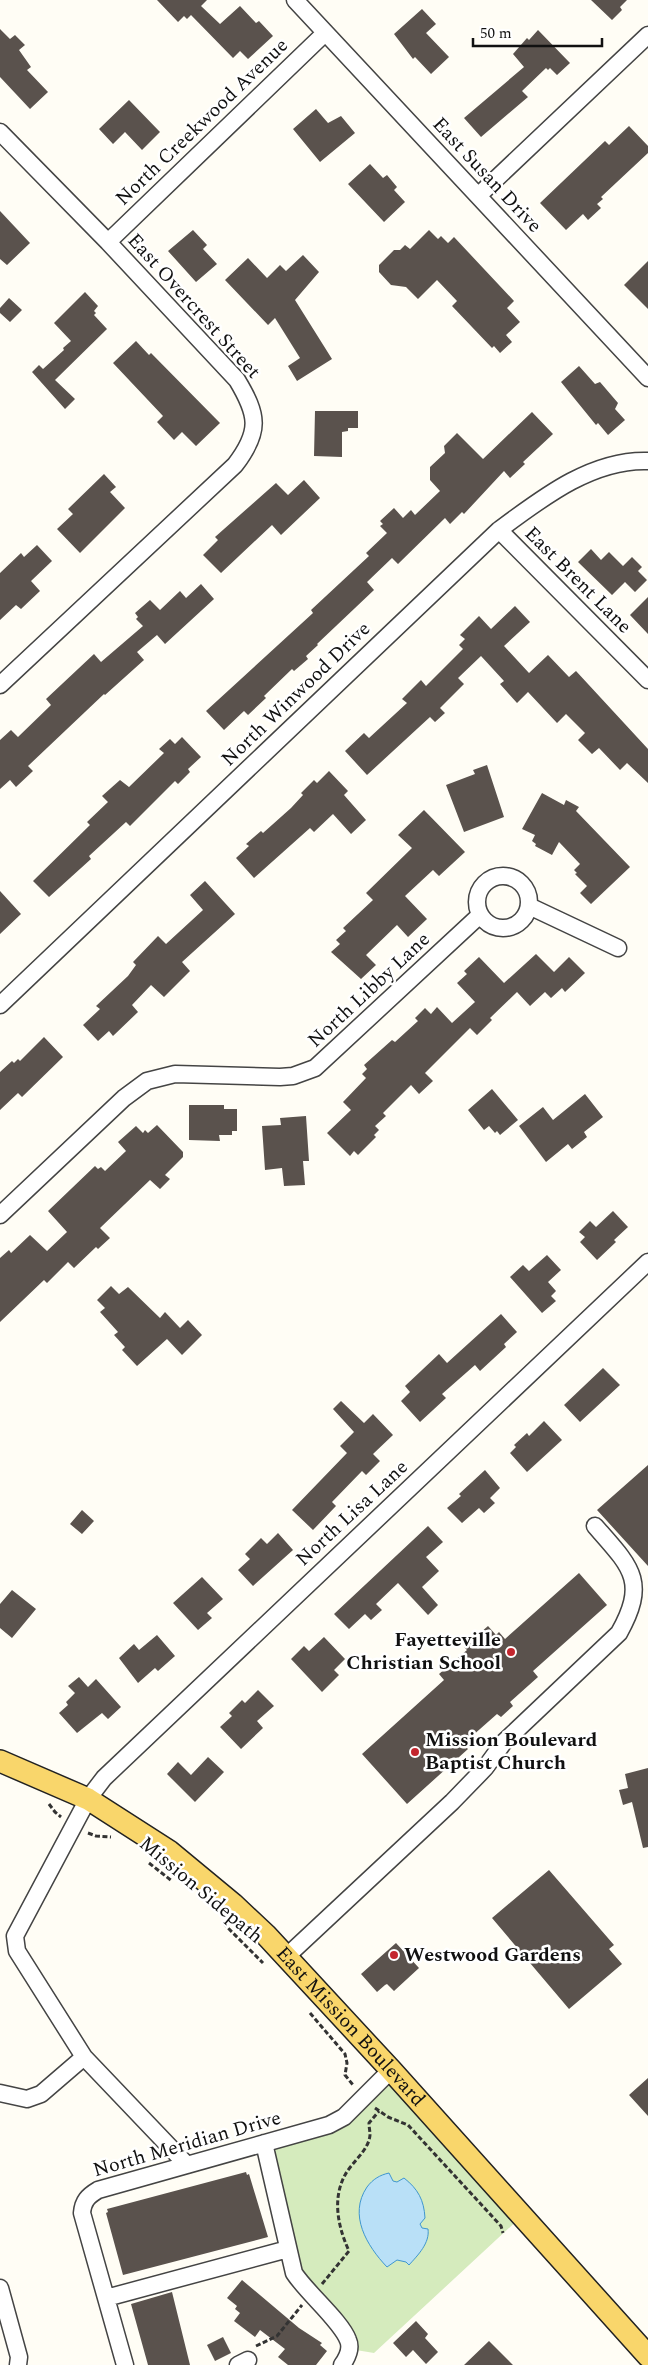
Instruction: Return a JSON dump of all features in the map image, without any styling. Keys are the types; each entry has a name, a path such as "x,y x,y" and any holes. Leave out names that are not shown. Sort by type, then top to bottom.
{"main road":[{"name":"East Mission Boulevard","path":"0,1761 88,1799 169,1851 233,1904 286,1957 391,2070 648,2356"}],"street":[{"name":"East Susan Drive","path":"294,0 648,378"},
{"name":"North Creekwood Avenue","path":"108,242 325,33"},
{"path":"478,196 648,35"},
{"name":"East Overcrest Street","path":"0,132 108,242 237,380 249,401 255,424 249,447 235,464 0,685"},
{"name":"North Winwood Drive","path":"0,1005 499,530 538,500 583,475 628,460 648,461"},
{"name":"East Brent Lane","path":"499,530 648,680"},
{"path":"498,877 514,879 526,890 529,906 522,920 508,928 492,926 480,915 478,907 480,891 484,884 498,877"},
{"path":"529,906 618,948"},
{"name":"North Libby Lane","path":"0,1215 124,1098 147,1081 175,1074 280,1078 293,1076 315,1068 480,915"},
{"name":"North Lisa Lane","path":"187,2165 84,2056 16,1951 15,1936 88,1799 104,1778 648,1262"},
{"path":"286,1957 452,1802 485,1768 504,1742 619,1633 632,1617 640,1583 636,1573 595,1526"},
{"path":"0,2093 27,2099 41,2094 84,2056"},
{"name":"North Meridian Drive","path":"125,2365 82,2213 83,2204 88,2196 98,2190 329,2125 344,2117 391,2070"},
{"path":"264,2143 294,2273 348,2340 350,2348 347,2358 342,2365"},
{"path":"106,2298 288,2249"},
{"path":"0,2288 19,2357 18,2365"}],"path":[{"name":"Mission Sidepath","path":"84,1832 96,1836 110,1837 118,1842"},
{"name":"Mission Sidepath","path":"148,1862 176,1884"},
{"name":"Mission Sidepath","path":"216,1917 265,1964"},
{"path":"304,2006 345,2054 347,2062 345,2075 352,2084"},
{"path":"373,2105 379,2111 408,2125 501,2226 503,2233"},
{"path":"243,2362 250,2349 276,2336 349,2251 338,2220 340,2185 345,2174 368,2142 369,2123 379,2111"}],"green space":[{"path":"391,2070 522,2216 374,2353 350,2349 302,2286 264,2143 329,2125"}],"water":[{"path":"389,2173 393,2181 397,2182 404,2178 417,2191 425,2218 420,2224 422,2228 428,2229 427,2239 423,2248 409,2265 406,2262 397,2260 387,2267 373,2250 362,2230 359,2208 367,2187 377,2178"}],"building":[{"path":"157,0 207,0 201,6 220,24 240,6 256,23 259,21 273,36 248,59 240,51 233,58 191,15 187,19 184,16 178,22"},
{"path":"591,0 627,0 620,7 622,10 612,20"},
{"path":"422,9 436,24 426,33 449,57 431,74 415,57 413,59 394,34"},
{"path":"0,29 10,39 15,35 25,45 19,50 31,67 27,70 48,92 30,109 0,77"},
{"path":"538,30 570,63 557,75 550,68 548,70 546,68 522,91 528,97 481,137 464,118 524,67 513,54 527,38 529,40"},
{"path":"129,100 160,132 142,150 125,132 113,144 99,129"},
{"path":"316,109 328,123 341,116 355,133 320,162 293,129"},
{"path":"629,126 648,146 648,153 601,197 603,199 597,204 601,208 588,220 583,214 566,230 540,203 605,141 609,145"},
{"path":"370,164 383,178 387,175 397,187 394,190 405,202 384,222 348,184"},
{"path":"0,211 30,243 7,265 0,259"},
{"path":"193,230 207,245 203,249 217,264 196,282 168,251"},
{"path":"429,230 438,239 441,236 448,243 454,237 514,301 507,308 520,322 506,335 512,342 500,353 494,346 492,348 452,306 457,301 437,280 418,299 406,287 391,285 379,272 379,265 394,250 400,250 405,245 410,249"},
{"path":"303,255 319,272 295,300 332,359 297,381 288,366 300,358 275,318 268,325 225,280 248,258 267,278 280,265 286,271"},
{"path":"648,261 648,309 624,285"},
{"path":"85,292 98,306 94,311 96,313 94,315 107,329 55,380 75,399 65,409 32,372 39,365 43,369 71,341 54,323"},
{"path":"9,298 22,310 10,322 0,313 0,308"},
{"path":"136,341 149,355 151,353 220,423 196,446 182,432 174,440 157,422 163,416 113,363"},
{"path":"579,366 595,384 600,382 618,403 615,409 625,420 608,435 598,423 596,425 561,382"},
{"path":"315,411 358,411 358,428 348,428 348,431 342,432 342,457 314,456"},
{"path":"532,412 553,434 523,462 525,464 510,478 504,471 464,514 462,512 450,524 445,518 398,564 392,558 367,582 374,590 317,644 306,656 308,659 294,671 292,669 264,696 266,698 248,715 244,711 224,730 206,711 313,613 311,610 369,556 366,553 387,533 380,526 383,524 380,521 394,508 403,518 411,510 415,515 440,491 430,480 430,467 445,453 444,446 457,433 483,459"},
{"path":"104,474 116,487 110,492 125,508 80,553 57,529 73,514 68,509"},
{"path":"304,480 320,498 281,535 272,525 221,573 203,555 218,540 215,537 276,483 288,495"},
{"path":"37,545 52,561 31,581 40,591 21,609 16,605 0,620 0,573 21,553 24,557"},
{"path":"591,549 601,560 609,552 623,566 632,557 642,567 638,571 647,580 635,592 625,582 612,595 578,562"},
{"path":"201,584 214,599 165,644 157,635 137,652 144,660 104,694 28,766 33,771 16,787 10,780 0,789 0,740 11,730 18,737 51,705 46,699 94,654 101,662 143,626 136,619 138,617 135,613 150,600 160,610 180,591 186,598"},
{"path":"648,597 648,634 630,615"},
{"path":"515,606 530,622 504,646 529,673 548,655 569,677 576,671 648,749 648,783 627,763 620,770 599,748 592,754 578,740 585,733 566,714 557,723 528,692 517,703 500,684 504,681 481,656 458,678 464,684 440,708 445,713 435,722 430,717 367,775 345,751 364,733 369,738 407,703 402,699 421,680 426,686 463,649 459,645 465,639 460,635 479,616 491,629"},
{"path":"182,737 201,757 188,769 190,772 178,784 175,781 130,826 126,822 89,856 91,859 49,897 33,881 90,825 87,822 108,802 102,796 120,780 129,787 164,753 159,749 170,739 175,744"},
{"path":"487,765 504,817 464,832 446,785 475,774 473,770"},
{"path":"329,771 348,791 344,795 366,820 351,834 333,814 314,832 310,828 254,878 236,858 249,846 246,844 261,831 263,833 291,808 303,795 301,793 314,780 317,783"},
{"path":"542,793 564,805 566,800 579,807 576,811 630,867 591,904 580,893 587,886 575,874 577,873 574,870 580,864 559,842 552,855 535,846 536,844 532,841 535,835 522,829"},
{"path":"424,810 465,852 439,876 433,870 405,896 427,919 408,937 397,925 366,955 376,965 361,979 331,952 340,944 336,940 346,931 343,928 373,900 366,893 412,848 398,835"},
{"path":"205,881 235,914 182,962 190,971 164,997 151,985 132,1005 138,1012 113,1036 109,1031 98,1041 83,1025 100,1009 96,1006 128,976 136,965 133,962 158,936 166,944 203,910 190,895"},
{"path":"0,891 21,914 0,934"},
{"path":"536,954 554,972 569,957 585,973 565,992 562,988 551,998 545,992 530,1006 517,992 490,1018 492,1020 477,1035 470,1028 425,1073 433,1081 419,1094 411,1085 383,1113 386,1116 375,1126 379,1130 374,1135 376,1137 358,1155 354,1151 350,1156 327,1133 351,1110 343,1102 366,1078 362,1074 367,1069 364,1065 392,1040 395,1042 418,1021 415,1018 425,1008 431,1014 437,1007 452,1023 475,1002 457,983 467,974 464,971 479,957 504,983"},
{"path":"44,1037 63,1057 22,1097 18,1093 0,1110 0,1072 12,1061 14,1063 18,1059 20,1061"},
{"path":"492,1089 518,1120 500,1135 497,1131 495,1133 489,1126 484,1130 468,1110"},
{"path":"585,1094 603,1117 584,1132 587,1137 572,1149 568,1144 546,1162 519,1126 543,1107 553,1120"},
{"path":"189,1105 224,1105 224,1109 237,1109 237,1131 232,1131 232,1135 219,1135 220,1141 189,1140"},
{"path":"306,1116 309,1161 303,1161 305,1185 284,1186 282,1168 265,1170 262,1126 281,1125 280,1118"},
{"path":"157,1125 183,1152 183,1157 165,1175 170,1179 160,1189 150,1180 100,1228 110,1238 98,1249 96,1247 74,1268 68,1262 47,1283 44,1280 0,1322 0,1258 9,1250 11,1253 30,1235 47,1251 67,1232 48,1211 95,1166 98,1169 101,1167 105,1171 126,1151 118,1142 136,1126 143,1133 145,1130 148,1133"},
{"path":"613,1211 628,1227 614,1240 616,1242 597,1260 580,1242 585,1237 579,1232 590,1221 596,1227"},
{"path":"547,1255 561,1270 548,1282 556,1291 551,1296 556,1301 542,1313 510,1277 523,1265 529,1271"},
{"path":"111,1286 119,1294 128,1287 160,1318 165,1312 180,1328 188,1320 202,1335 182,1355 167,1339 137,1366 122,1350 125,1347 114,1335 118,1332 100,1312 105,1308 97,1300"},
{"path":"501,1314 517,1332 504,1344 506,1347 480,1371 475,1365 442,1394 446,1398 420,1422 401,1401 410,1392 405,1386 439,1354 447,1363"},
{"path":"603,1368 620,1385 580,1422 564,1405"},
{"path":"341,1401 364,1423 373,1414 393,1435 373,1454 380,1461 366,1475 362,1471 332,1502 336,1506 313,1530 292,1510 347,1453 340,1446 354,1432 333,1409"},
{"path":"544,1421 562,1440 527,1472 510,1453 516,1447 514,1445 527,1433 529,1436"},
{"path":"648,1465 648,1566 597,1510"},
{"path":"485,1470 500,1488 490,1498 495,1503 484,1513 479,1508 462,1523 447,1508"},
{"path":"82,1510 94,1521 82,1534 70,1524"},
{"path":"428,1526 443,1542 426,1557 439,1571 422,1587 438,1605 428,1615 398,1583 376,1604 382,1610 371,1620 365,1614 349,1629 334,1614"},
{"path":"278,1533 293,1550 253,1586 238,1570 250,1559 245,1554 261,1538 267,1544"},
{"path":"579,1573 607,1605 533,1671 538,1677 510,1702 513,1706 501,1717 497,1714 463,1744 468,1749 407,1804 362,1754 444,1680 439,1674 467,1650 464,1647 488,1626 496,1635 499,1632 505,1639"},
{"path":"202,1577 223,1599 207,1613 212,1618 198,1630 173,1603"},
{"path":"12,1590 36,1609 12,1638 0,1628 0,1604"},
{"path":"157,1635 175,1656 158,1671 155,1668 138,1683 119,1658 134,1644 139,1650"},
{"path":"324,1637 345,1659 334,1670 339,1675 322,1692 291,1659 304,1646 309,1651"},
{"path":"79,1677 88,1687 96,1679 121,1707 108,1719 102,1713 77,1733 59,1713 68,1705 66,1702 75,1693 68,1686"},
{"path":"258,1690 274,1706 257,1721 263,1728 241,1749 220,1727 232,1716 229,1713 242,1700 245,1703"},
{"path":"208,1757 224,1772 195,1802 167,1774 178,1762 191,1775"},
{"path":"648,1768 648,1847 643,1848 632,1802 623,1805 619,1790 628,1788 625,1774"},
{"path":"549,1870 614,1945 609,1949 622,1964 569,2009 492,1918"},
{"name":"Westwood Gardens","path":"396,1943 419,1968 394,1991 387,1984 377,1992 361,1974"},
{"path":"648,2078 648,2116 629,2095"},
{"path":"246,2172 247,2175 249,2174 268,2237 123,2275 106,2213 108,2212 107,2209"},
{"path":"242,2280 299,2328 322,2343 320,2345 327,2351 316,2365 288,2365 278,2357 285,2349 260,2330 255,2337 234,2321 240,2313 235,2309 237,2306 227,2298"},
{"path":"172,2292 190,2365 148,2365 131,2304"},
{"path":"416,2321 428,2334 425,2338 438,2352 426,2364 413,2350 406,2357 393,2343"},
{"path":"223,2337 231,2353 215,2361 207,2345"},
{"path":"489,2341 513,2365 464,2365"}],"place":[{"name":"Fayetteville Christian School","path":"511,1652"},
{"name":"Mission Boulevard Baptist Church","path":"415,1752"},
{"name":"Westwood Gardens","path":"394,1955"}]}
